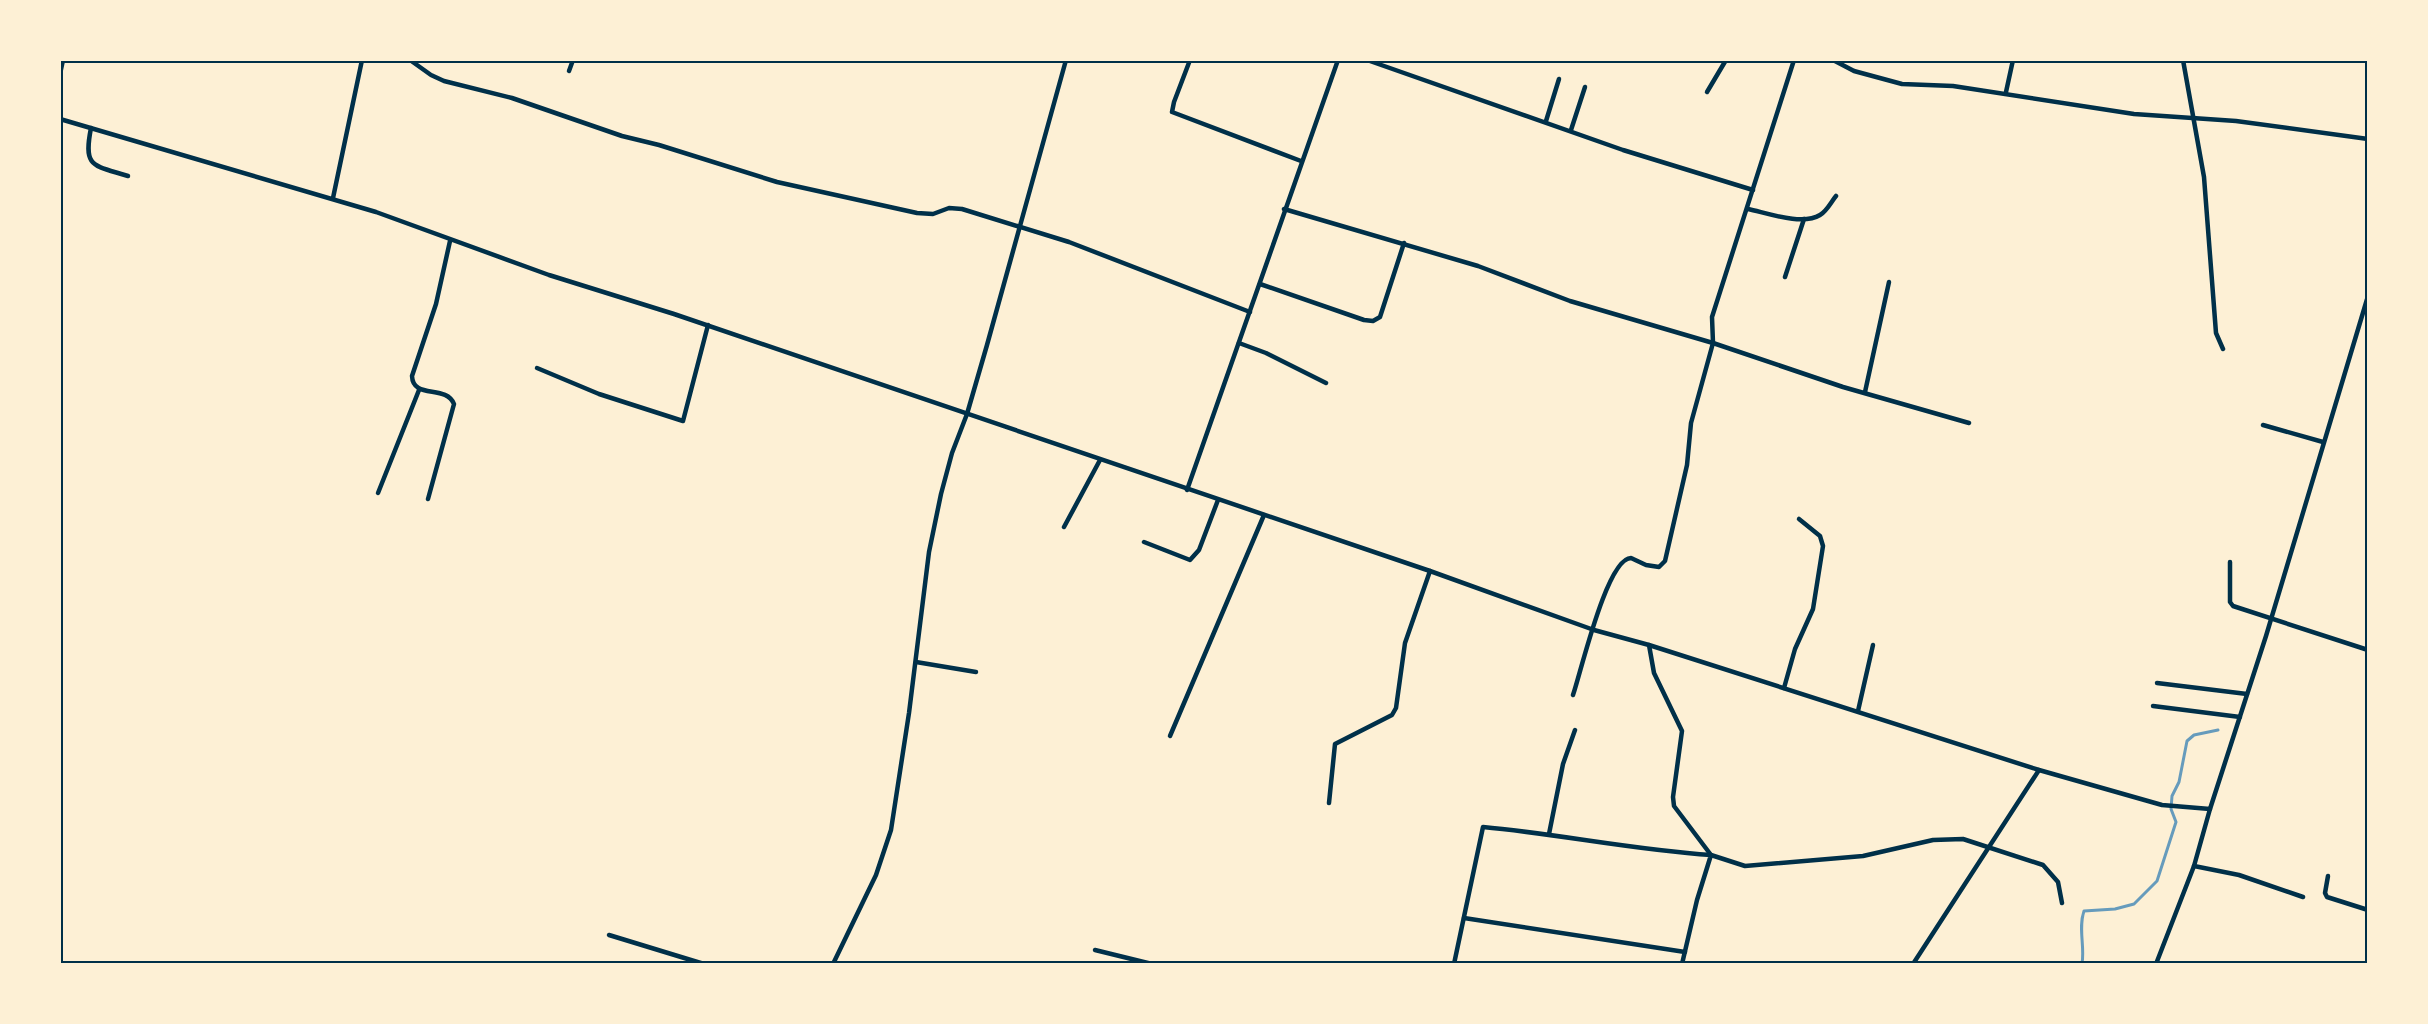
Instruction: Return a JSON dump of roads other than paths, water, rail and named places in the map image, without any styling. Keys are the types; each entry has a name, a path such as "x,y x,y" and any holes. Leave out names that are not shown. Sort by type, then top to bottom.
{"street":[{"path":"60,74 63,60"},
{"path":"333,198 363,60"},
{"path":"410,60 430,75 444,81 512,98 574,122 659,145 777,182 918,213 933,214 956,208 1020,226 1069,242 1250,312"},
{"path":"569,71 573,60"},
{"path":"833,964 876,874 891,830 936,518 952,453 967,414 1066,60"},
{"path":"1190,60 1172,112 1301,161"},
{"path":"1187,490 1338,60"},
{"path":"1367,60 1461,91 1516,114 1546,121 1623,150 1753,190"},
{"path":"1707,92 1726,60"},
{"path":"1574,695 1604,594 1623,560 1631,558 1654,567 1662,566 1665,561 1687,465 1692,418 1713,344 1712,317 1794,60"},
{"path":"1833,60 1854,70 1902,84 1932,84 2006,92 2112,111 2368,139"},
{"path":"2006,92 2013,60"},
{"path":"2183,60 2205,187 2216,333 2223,349"},
{"path":"1546,121 1559,79"},
{"path":"1570,130 1585,87"},
{"path":"60,119 333,198 450,241 708,325 1430,571 1594,630 1649,645 2039,770 2162,805 2210,809"},
{"path":"91,128 87,150 89,159 98,166 128,176"},
{"path":"1748,209 1804,219 1822,214 1836,196"},
{"path":"1284,209 1478,266 1570,301 1969,423"},
{"path":"1785,277 1804,219"},
{"path":"428,499 454,404 447,395 419,390 414,386 412,376 436,304 450,241"},
{"path":"1260,284 1364,320 1376,320 1380,317 1404,243"},
{"path":"1865,392 1889,282"},
{"path":"2156,964 2194,866 2368,296"},
{"path":"537,368 599,394 683,421 708,325"},
{"path":"1239,343 1326,383"},
{"path":"378,493 419,390"},
{"path":"2263,425 2323,442"},
{"path":"1064,527 1100,460"},
{"path":"1144,542 1190,560 1199,550 1218,500"},
{"path":"1170,736 1264,515"},
{"path":"1784,688 1795,649 1813,609 1823,546 1820,536 1799,519"},
{"path":"2230,562 2231,604 2270,620 2368,650"},
{"path":"1329,803 1335,744 1392,715 1396,708 1405,643 1430,571"},
{"path":"1649,645 1654,673 1682,731 1673,797 1674,806 1711,855"},
{"path":"1858,711 1873,645"},
{"path":"916,662 976,672"},
{"path":"2157,683 2247,694"},
{"path":"2153,706 2240,717"},
{"path":"1549,834 1563,764 1575,730"},
{"path":"1913,964 1992,846 2039,770"},
{"path":"1454,964 1483,827 1549,834 1590,842 1711,855 1752,867 1863,856 1945,838 1971,840 2036,861 2046,867 2058,882 2062,903"},
{"path":"1682,964 1697,900 1711,855"},
{"path":"2194,866 2239,875 2303,897"},
{"path":"2328,876 2325,893 2327,897 2368,910"},
{"path":"1464,918 1685,952"},
{"path":"609,935 704,964"},
{"path":"1095,950 1152,964"}],"waterway":[{"path":"2082,964 2084,911 2115,909 2134,904 2157,881 2176,822 2171,809 2172,796 2179,782 2187,741 2194,735 2218,730"}]}
